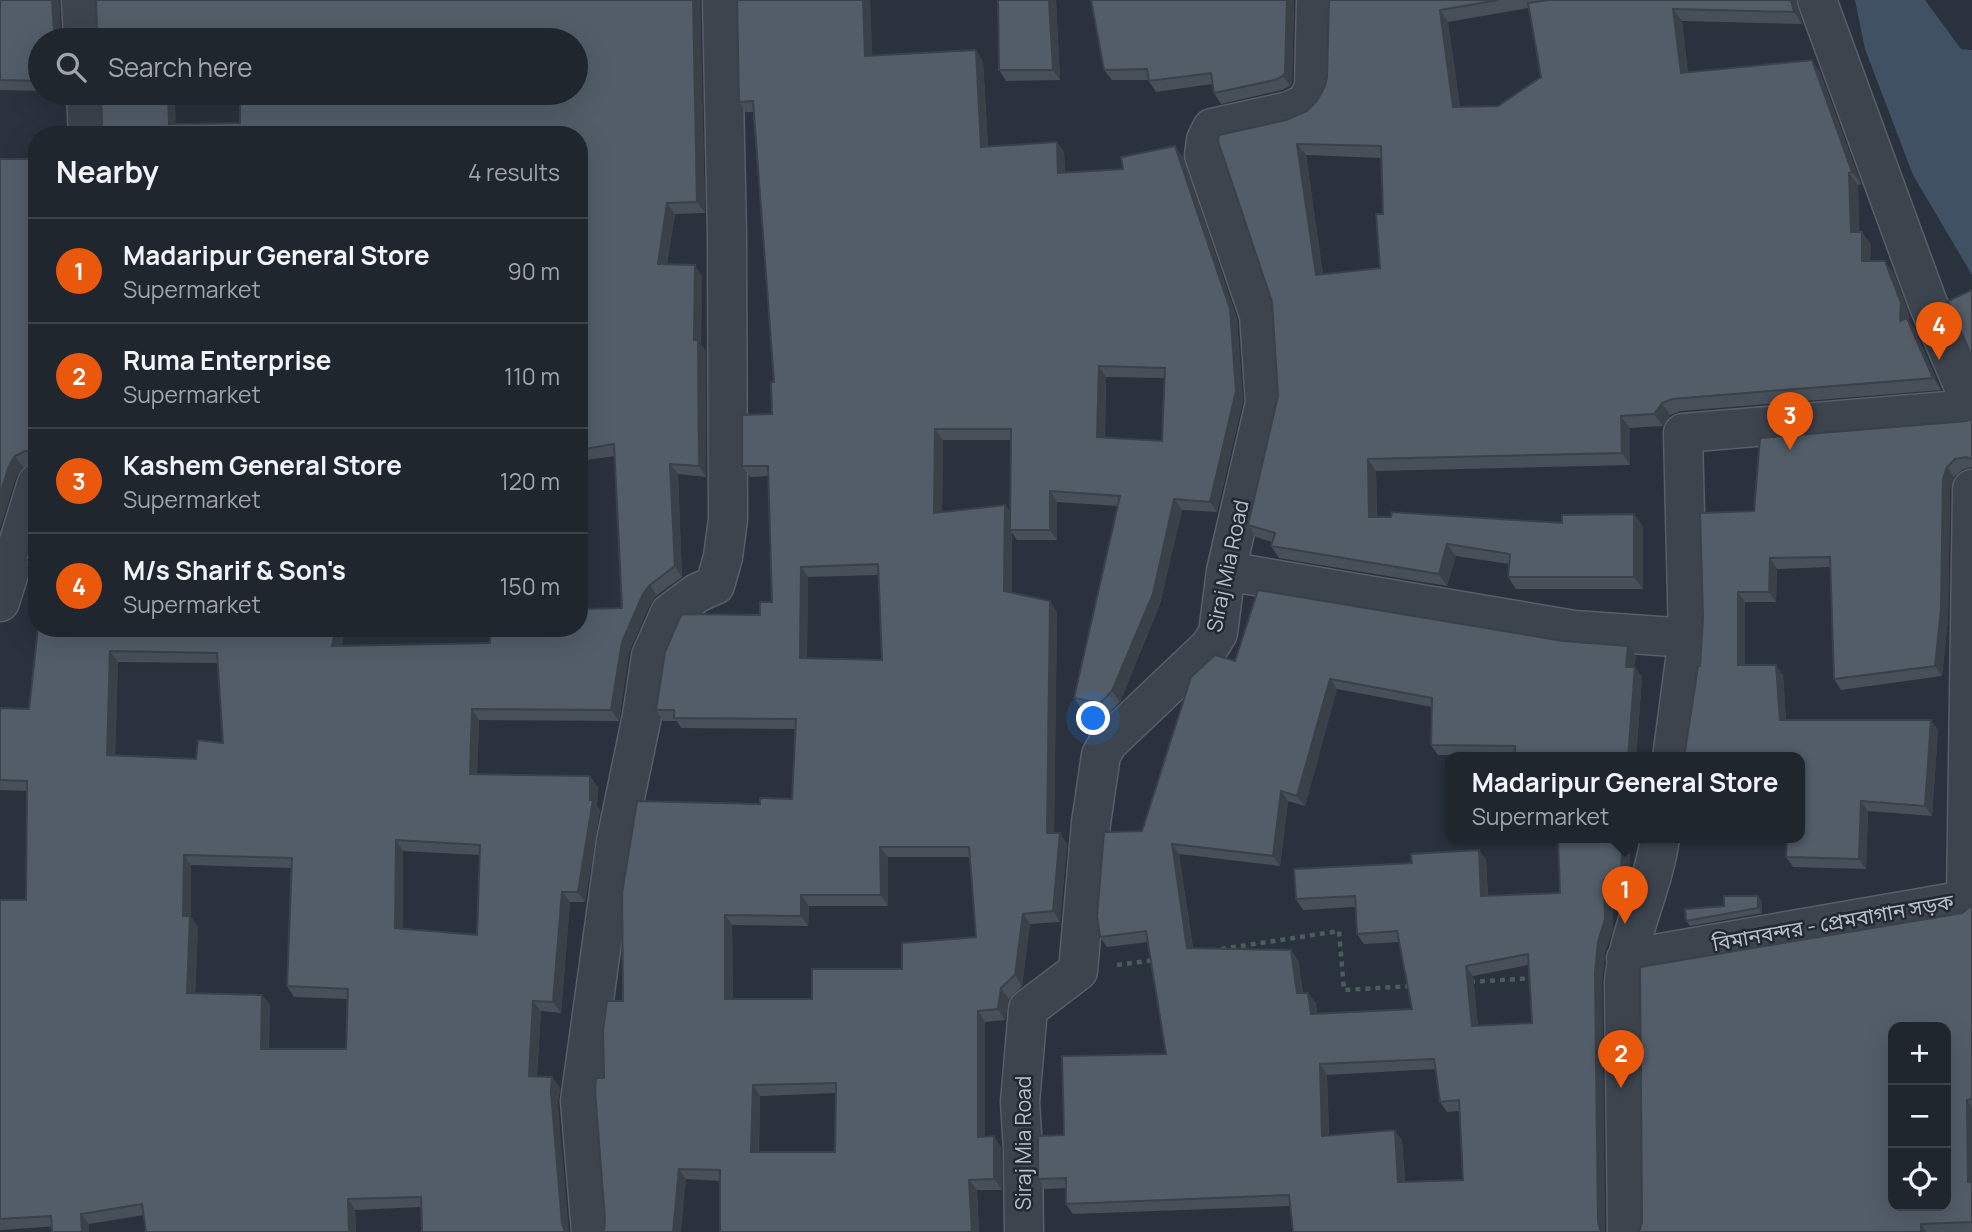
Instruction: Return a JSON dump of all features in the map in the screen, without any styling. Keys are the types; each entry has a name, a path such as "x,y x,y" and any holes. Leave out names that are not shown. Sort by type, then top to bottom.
{"street":[{"path":"81,0 82,28"},
{"path":"591,1232 580,1101 615,841 642,716 651,656 670,613 697,593 715,585 723,556 728,519 727,236 722,0"},
{"name":"Siraj Mia Road","path":"1024,1232 1024,1150 1020,1102 1028,1009 1078,971 1091,822 1101,755 1108,743 1210,646 1218,633 1226,570 1265,403 1259,315 1204,155 1206,140 1212,128 1289,111 1306,103 1314,88 1316,0"},
{"path":"1673,752 1688,638 1684,433 1972,407 1927,301 1817,0"},
{"path":"87,105 88,126"},
{"name":"বিমানবন্দর - প্রেমবাগান সড়ক","path":"1626,958 1966,900 1972,489"},
{"path":"0,602 28,512"},
{"path":"1226,570 1574,629 1688,638"},
{"path":"1627,1232 1626,958 1656,868 1659,843"}],"path":[{"path":"1215,950 1339,931 1344,990 1413,986"},
{"path":"1078,971 1160,959"},
{"path":"1468,982 1537,978"}],"water":[{"path":"1855,0 1925,0 1961,49 1972,50 1972,275 1913,175 1865,49"}],"building":[{"path":"0,0 52,0 54,28 28,28 28,81 0,80"},
{"path":"96,0 693,0 697,202 667,203 658,264 695,265 694,340 698,340 699,466 670,464 675,566 650,585 643,594 622,642 611,710 472,709 470,774 590,776 590,800 593,800 578,892 562,892 553,1002 533,1001 529,1076 552,1077 551,1092 565,1232 422,1232 421,1197 348,1199 349,1232 146,1232 142,1204 81,1214 82,1232 52,1232 51,1216 0,1219 0,900 26,900 27,781 0,780 0,708 29,709 37,637 334,637 332,646 490,643 490,637 588,637 588,609 622,608 614,444 588,448 588,126 102,126 101,105 168,105 169,124 240,123 240,105 588,105 588,28 97,28","holes":["110,651 217,653 223,743 198,740 196,759 107,755","396,840 480,845 477,935 395,928","184,855 292,858 287,986 348,989 346,1049 261,1049 262,995 187,993 190,916 183,916"]},
{"path":"737,0 863,0 865,56 976,50 981,147 1057,142 1058,173 1123,169 1121,157 1175,146 1230,309 1236,391 1210,502 1174,499 1153,594 1112,691 1100,703 1074,698 1120,496 1050,491 1050,530 1010,530 1011,429 935,429 934,513 1005,505 1004,591 1050,601 1047,833 1060,833 1053,911 1023,914 1015,975 1001,988 998,1009 978,1011 978,1137 994,1136 994,1179 969,1180 972,1232 720,1232 720,1170 679,1169 673,1232 602,1232 605,1220 596,1078 604,1078 603,1030 607,1001 623,1001 622,893 637,801 760,804 760,798 792,799 796,719 674,718 674,710 656,710 665,652 683,614 760,615 760,602 772,602 768,466 742,466 742,415 772,414 771,382 774,382 753,101 739,102","holes":["1099,366 1165,368 1162,441 1097,437","878,564 882,660 800,658 801,567","880,847 969,847 976,937 902,943 902,969 812,969 812,999 725,999 725,915 801,916 801,895 881,895","836,1083 835,1152 751,1152 753,1085"]},
{"path":"998,0 1049,0 1053,70 999,70"},
{"path":"1091,0 1287,0 1285,72 1275,80 1214,93 1211,73 1149,81 1147,69 1104,70"},
{"path":"1329,0 1498,0 1440,10 1453,107 1498,106 1541,77 1528,3 1549,0 1791,0 1794,12 1673,9 1681,73 1812,60 1852,172 1849,173 1851,232 1862,232 1862,261 1885,261 1901,303 1900,321 1907,318 1933,378 1672,399 1662,403 1654,414 1621,416 1622,453 1368,459 1369,517 1391,517 1392,512 1562,523 1562,515 1634,514 1634,577 1508,577 1510,554 1447,544 1439,574 1271,546 1275,533 1248,525 1278,396 1272,302 1218,141 1219,135 1286,120 1307,111 1317,101 1327,77","holes":["1297,144 1381,146 1383,214 1376,214 1380,268 1316,275"]},
{"path":"0,159 28,159 28,451 15,456 0,494"},
{"path":"1972,290 1972,357 1948,301"},
{"path":"1972,419 1972,459 1955,459 1947,467 1943,479 1941,609 1935,666 1834,679 1830,557 1770,558 1769,592 1738,592 1738,665 1776,665 1780,720 1931,720 1925,806 1861,801 1859,859 1786,857 1787,843 1805,843 1805,752 1685,752 1700,666 1703,617 1700,513 1754,511 1760,438"},
{"path":"1258,590 1563,641 1628,646 1626,667 1635,667 1628,752 1515,752 1515,746 1431,745 1432,698 1330,679 1297,796 1281,791 1273,856 1172,844 1187,948 1291,950 1297,993 1308,993 1311,1014 1412,1009 1397,931 1357,934 1355,896 1296,899 1294,869 1412,863 1411,854 1479,850 1481,896 1560,893 1558,843 1623,843 1618,879 1604,880 1605,919 1598,942 1595,973 1598,1222 1601,1232 1293,1232 1289,1195 1066,1204 1066,1178 1038,1179 1038,1136 1064,1135 1062,1056 1166,1054 1146,931 1100,937 1097,916 1104,832 1142,831 1191,677 1215,655 1235,661","holes":["1528,954 1532,1023 1472,1026 1466,966","1434,1059 1440,1102 1459,1100 1463,1180 1398,1182 1395,1130 1322,1136 1320,1064"]},
{"path":"1724,896 1758,896 1758,908 1686,921 1685,909 1724,906"},
{"path":"1972,905 1972,1099 1967,1100 1968,1182 1972,1182 1972,1222 1921,1224 1921,1232 1639,1232 1642,1222 1640,967 1962,913"}],"place":[{"name":"M/s Sharif & Son's","path":"1939,360"},
{"name":"Kashem General Store","path":"1790,450"},
{"name":"Madaripur General Store","path":"1625,924"},
{"name":"Ruma Enterprise","path":"1621,1088"}]}
